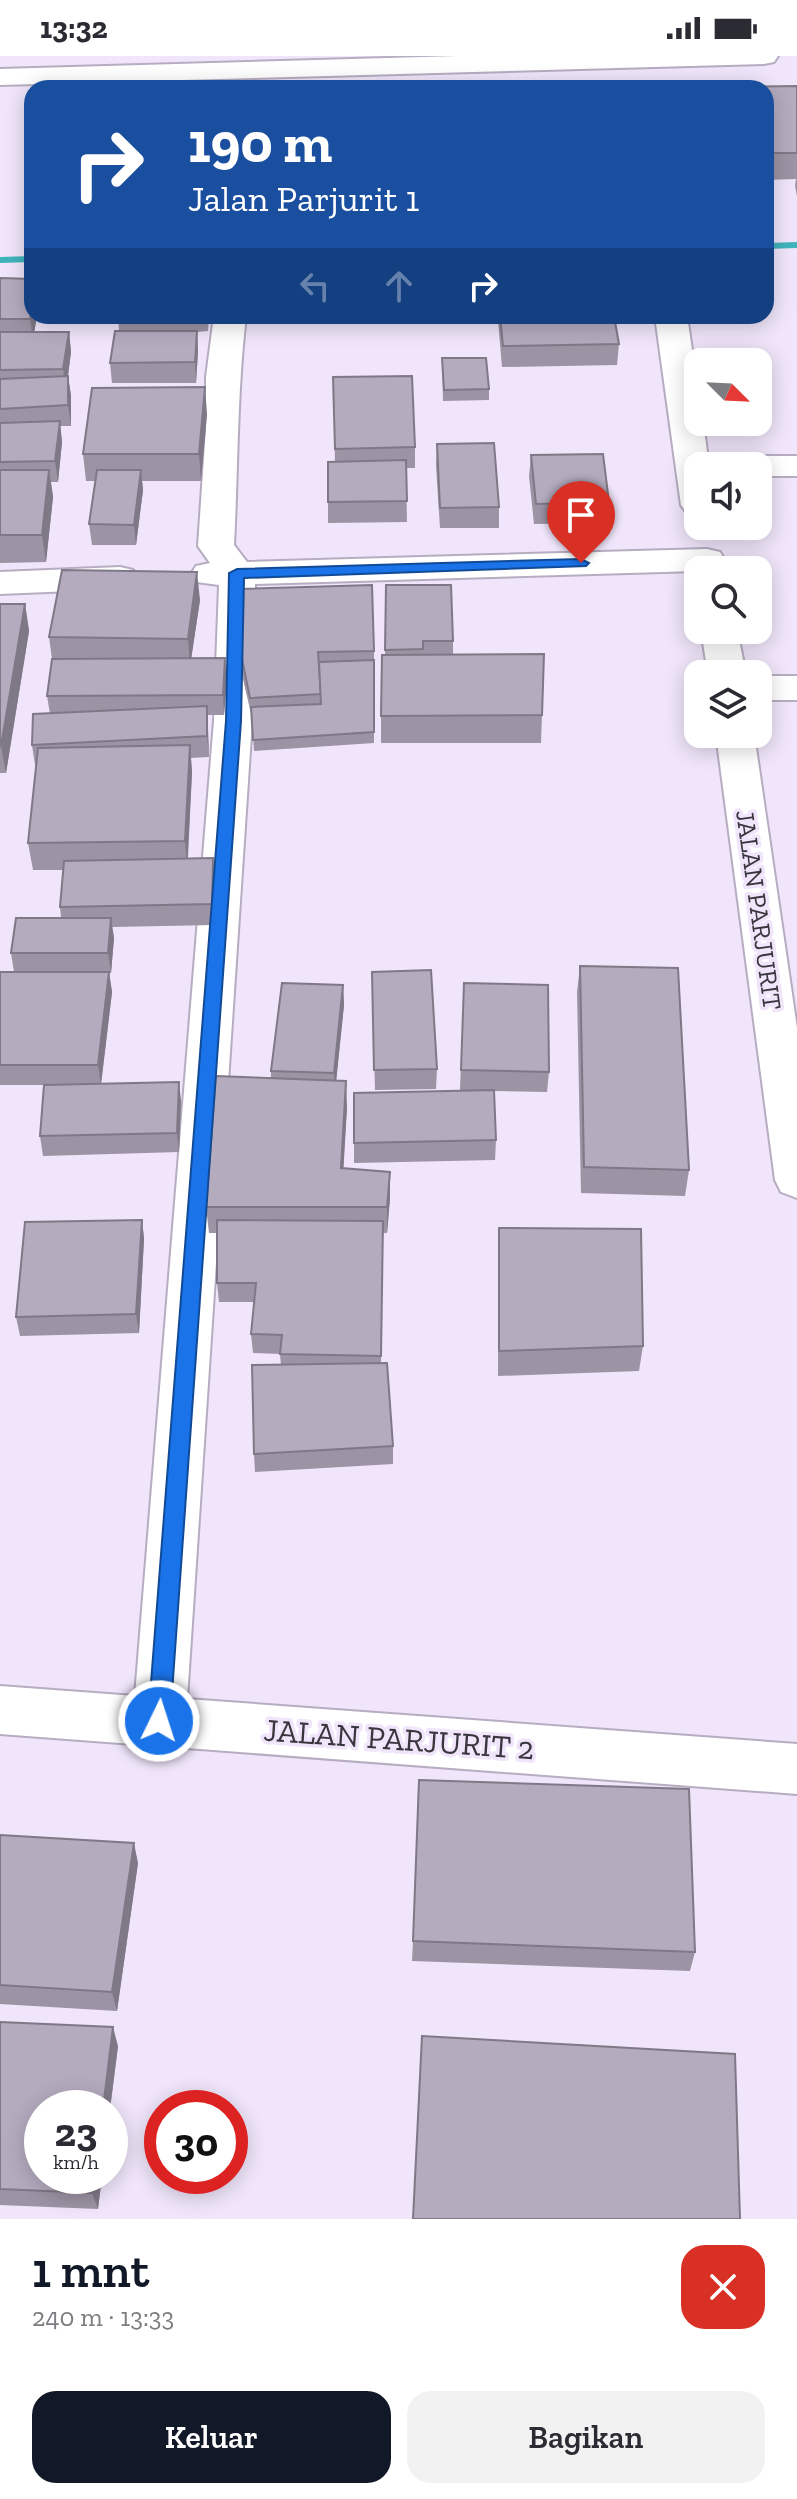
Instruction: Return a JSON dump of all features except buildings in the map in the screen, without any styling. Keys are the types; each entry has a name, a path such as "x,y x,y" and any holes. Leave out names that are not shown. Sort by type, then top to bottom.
{"street":[{"path":"0,77 635,57 764,56"},
{"path":"635,57 638,80"},
{"path":"159,1721 233,721 237,573 216,546 223,428 222,377 229,324"},
{"path":"672,324 693,452"},
{"path":"772,466 797,466"},
{"path":"0,583 705,552"},
{"path":"772,688 797,688"},
{"name":"JALAN PARJURIT","path":"738,748 780,939 797,1180"},
{"name":"JALAN PARJURIT 2","path":"0,1710 797,1769"}],"waterway":[{"path":"774,246 797,245"},
{"path":"0,260 24,259"}],"route":[{"path":"159,1721 233,721 237,573 581,563"}]}
